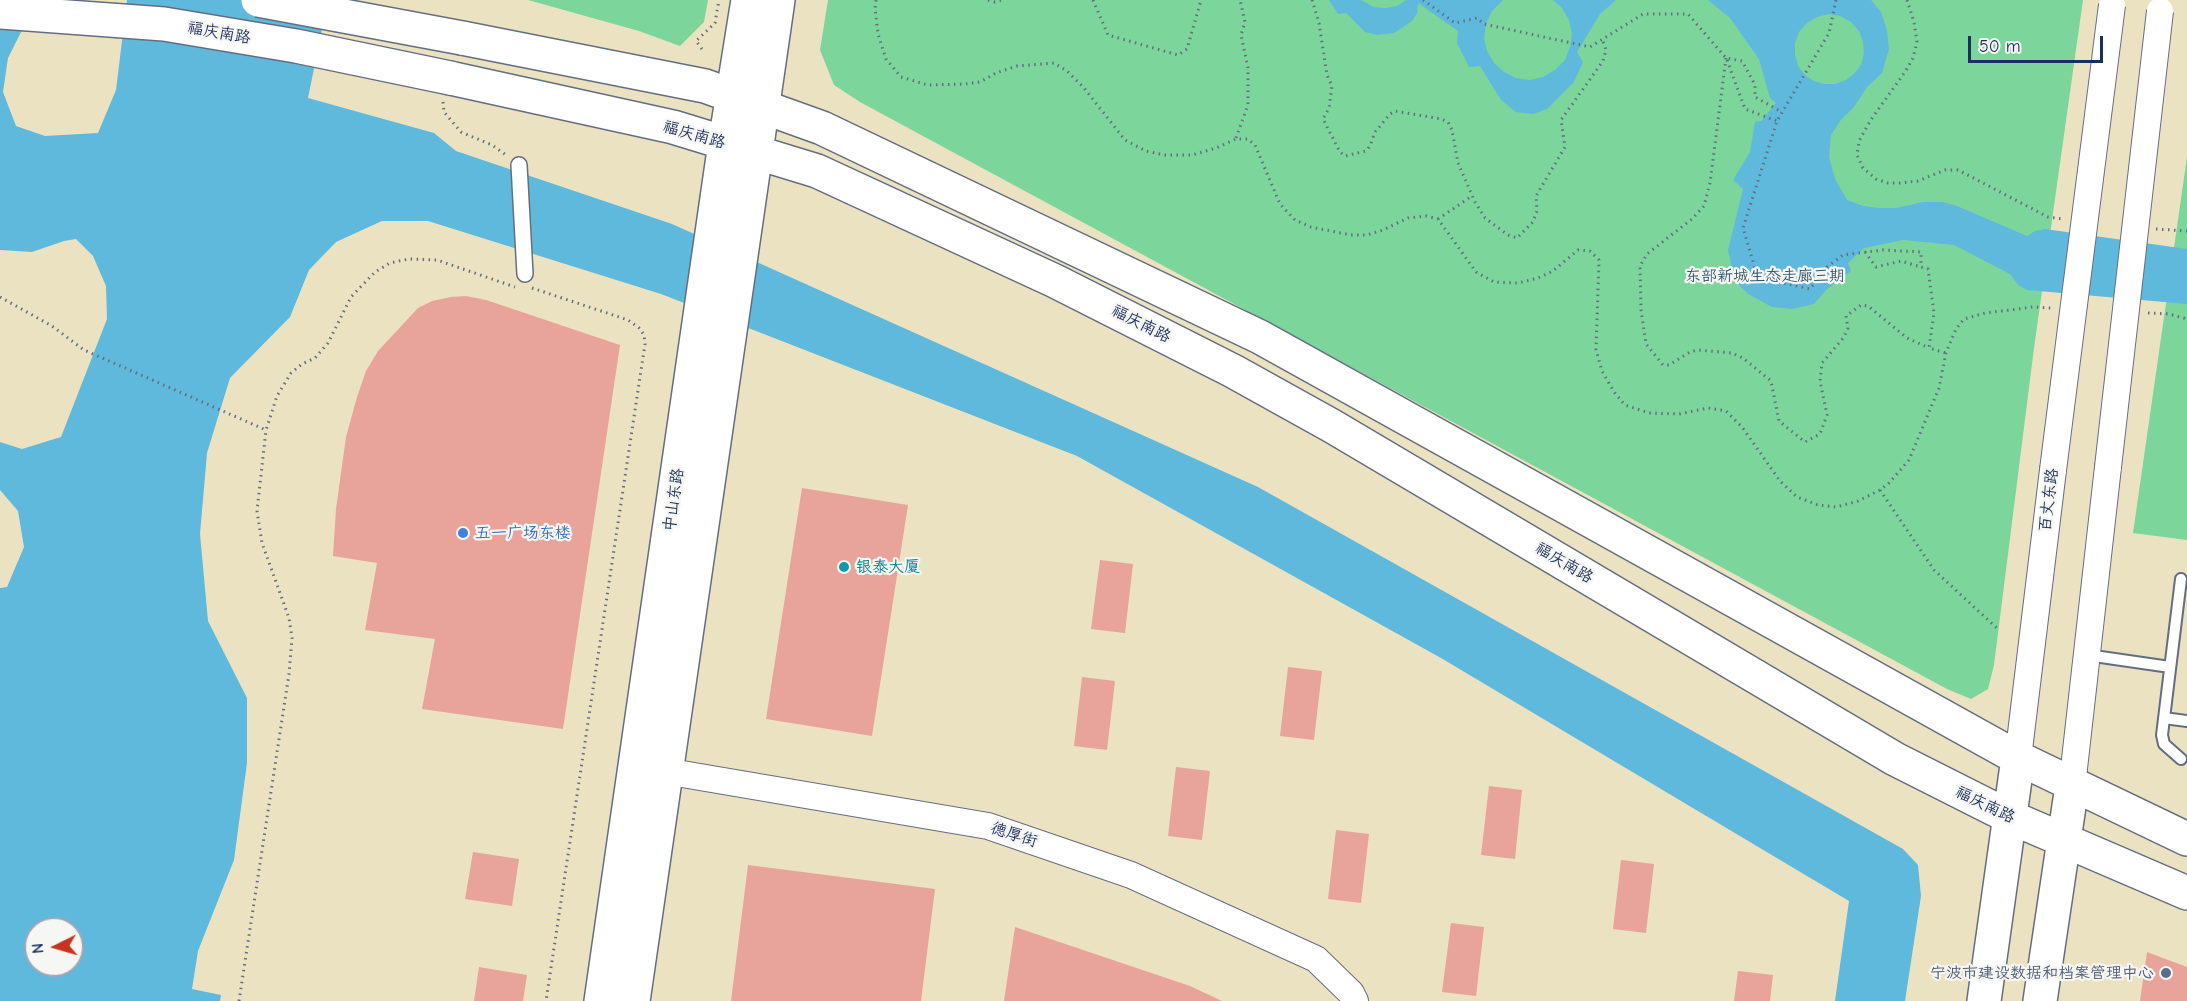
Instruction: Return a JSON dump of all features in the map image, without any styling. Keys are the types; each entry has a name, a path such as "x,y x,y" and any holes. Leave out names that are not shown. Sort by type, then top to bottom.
{"main road":[{"path":"258,0 696,85 822,128 1260,337 2018,758 2072,786 2187,839"},
{"name":"中山东路","path":"601,1001 651,769 730,327 727,240 747,101 748,0"},
{"name":"中山东路","path":"747,101 778,0"},
{"name":"福庆南路","path":"0,12 164,24 296,46 673,127 817,171 1055,280 1233,371 1332,426 1895,759 2010,818 2187,893"},
{"name":"中山东路","path":"633,1001 651,769 700,314 727,240"},
{"name":"百丈东路","path":"1984,1001 2018,758"},
{"path":"2040,1001 2072,786"}],"street":[{"name":"百丈东路","path":"2018,758 2113,3"},
{"path":"2072,786 2159,6"},
{"path":"519,165 525,274"},
{"name":"德厚街","path":"651,769 988,826 1131,875 1316,958 1351,993 1355,1001"}],"lane":[{"path":"2181,579 2162,735 2164,744 2181,759"},
{"path":"2087,655 2170,667"},
{"path":"2164,718 2187,721"}],"path":[{"path":"702,49 696,41 715,23 719,0"},
{"path":"876,0 878,34 886,59 902,77 927,85 965,84 980,82 996,73 1017,66 1054,63 1067,71 1084,88 1125,140 1146,151 1164,154 1192,154 1216,148 1236,139 1248,138 1255,145 1280,204 1295,220 1311,227 1351,235 1367,235 1408,218 1426,216 1438,219 1476,272 1494,282 1518,283 1538,278 1553,271 1578,250 1590,251 1599,260 1596,350 1602,371 1614,392 1625,405 1649,413 1679,414 1708,408 1726,411 1742,427 1780,481 1797,498 1818,505 1836,507 1858,501 1889,483 1908,460 1939,388 1946,353 1956,328 1964,319 1984,313 2033,307 2056,308"},
{"path":"988,0 995,2 1001,0"},
{"path":"1093,0 1108,35 1178,55 1187,49 1201,0"},
{"path":"1236,139 1248,105 1248,68 1241,35 1245,22 1240,0"},
{"path":"1312,0 1319,23 1327,75 1332,86 1329,108 1323,119 1340,152 1345,156 1366,151 1375,132 1395,111 1448,122 1452,130 1458,163 1472,196 1485,218 1508,235 1516,238 1533,222 1537,211 1536,196 1565,147 1561,120 1603,61 1606,50 1603,41"},
{"path":"1424,0 1455,23 1477,18 1484,24 1590,47 1643,14 1688,14 1726,58 1745,109 1777,122"},
{"path":"1836,0 1829,33 1777,122 1743,228 1755,268 1762,276 1770,280 1810,289 1827,267 1843,255 1883,249 1921,252 1921,267"},
{"path":"1907,0 1917,42 1913,58 1859,141 1857,155 1863,168 1876,179 1888,183 1918,181 1945,170 1958,170 2048,217 2070,220"},
{"path":"1726,58 1742,62 1755,85 1755,97 1782,112"},
{"path":"1726,58 1710,183 1704,206 1692,219 1647,254 1640,266 1641,310 1646,344 1663,365 1669,365 1690,352 1698,350 1731,353 1743,358 1771,381 1779,421 1805,442 1820,434 1827,416 1820,381 1822,363 1844,337 1848,328 1846,316 1861,305 1868,306 1907,338 1946,353"},
{"path":"1438,219 1472,196"},
{"path":"2150,229 2187,231"},
{"path":"1863,253 1876,267 1901,261 1928,269 1934,313 1929,348"},
{"path":"239,1001 289,674 292,638 289,618 262,543 257,511 266,430 277,396 291,373 302,364 315,358 328,343 351,297 375,272 390,263 409,259 437,260 517,287 523,285 628,320 644,335 643,356 546,1001"},
{"path":"0,297 52,326 84,350 266,430"},
{"path":"2147,313 2169,314 2187,319"},
{"path":"1880,490 1934,570 1999,630"}],"green space":[{"path":"528,0 708,0 704,22 680,46 639,31"},
{"name":"东部新城生态走廊三期","path":"828,0 2083,0 2034,348 1994,665 1988,689 1971,699 1947,689 860,102 834,85 820,50"},
{"path":"2187,157 2187,540 2133,533"}],"water":[{"path":"0,0 37,0 8,58 3,92 16,126 45,136 98,133 116,90 127,0 328,0 308,98 434,133 456,151 672,224 1258,487 1903,849 1918,865 1921,896 1905,1001 1835,1001 1849,901 1441,658 1077,456 661,294 428,221 382,221 336,242 309,270 290,317 230,378 207,453 200,534 208,621 247,698 247,763 234,860 198,951 192,989 221,995 220,1001 0,1001 0,588 7,587 24,547 18,511 0,490 0,442 22,449 61,437 107,319 106,286 93,256 76,239 32,252 0,250"},
{"path":"1329,0 1361,0 1374,7 1386,8 1397,6 1406,0 1503,0 1492,11 1486,24 1484,38 1487,51 1494,63 1504,72 1516,78 1530,80 1543,77 1555,70 1565,60 1570,47 1572,34 1569,20 1562,8 1553,0 1616,0 1600,14 1577,52 1583,62 1574,82 1547,109 1533,114 1516,112 1501,100 1480,66 1469,67 1457,43 1458,31 1418,3 1417,13 1412,21 1394,33 1378,35 1365,32 1346,13 1338,14"},
{"path":"1708,0 1871,0 1881,12 1887,30 1889,49 1882,73 1867,87 1831,135 1829,157 1835,179 1847,200 1863,206 1879,208 1896,208 1923,202 1943,202 2027,236 2045,229 2187,249 2187,304 2027,290 2018,285 2010,274 1954,245 1903,240 1864,248 1848,263 1851,271 1826,290 1814,304 1792,309 1772,307 1748,294 1735,281 1728,250 1743,189 1733,180 1750,152 1755,122 1761,121 1776,103 1770,98 1759,59 1730,18","holes":["1829,14 1840,16 1851,22 1859,31 1864,54 1861,65 1846,80 1835,84 1814,81 1798,66 1795,43 1799,32 1817,17"]}],"building":[{"name":"五一广场东楼","path":"466,296 486,300 620,345 563,729 422,709 435,639 365,630 377,563 333,556 336,509 346,437 366,371 378,351 418,308 432,301"},
{"name":"银泰大厦","path":"802,488 908,505 872,736 766,719"},
{"path":"1100,560 1133,564 1125,633 1091,629"},
{"path":"1288,667 1322,671 1314,740 1280,736"},
{"path":"1082,677 1115,681 1107,750 1074,746"},
{"path":"1176,767 1210,771 1202,840 1168,836"},
{"path":"1489,786 1522,790 1515,859 1481,855"},
{"path":"1336,830 1369,834 1361,903 1328,899"},
{"path":"473,852 519,859 512,906 465,899"},
{"path":"1621,860 1654,864 1646,933 1613,929"},
{"path":"748,865 935,889 921,1001 731,1001"},
{"path":"1451,923 1484,927 1476,996 1442,992"},
{"path":"1015,927 1190,986 1222,1001 1004,1001"},
{"name":"宁波市建设数据和档案管理中心","path":"2147,952 2187,967 2187,1001 2140,1001"},
{"path":"479,967 527,975 523,1001 474,1001"},
{"path":"1738,971 1773,975 1770,1001 1734,1001"}],"place":[{"name":"五一广场东楼","path":"463,533"},
{"name":"银泰大厦","path":"844,567"},
{"name":"宁波市建设数据和档案管理中心","path":"2166,973"}]}
